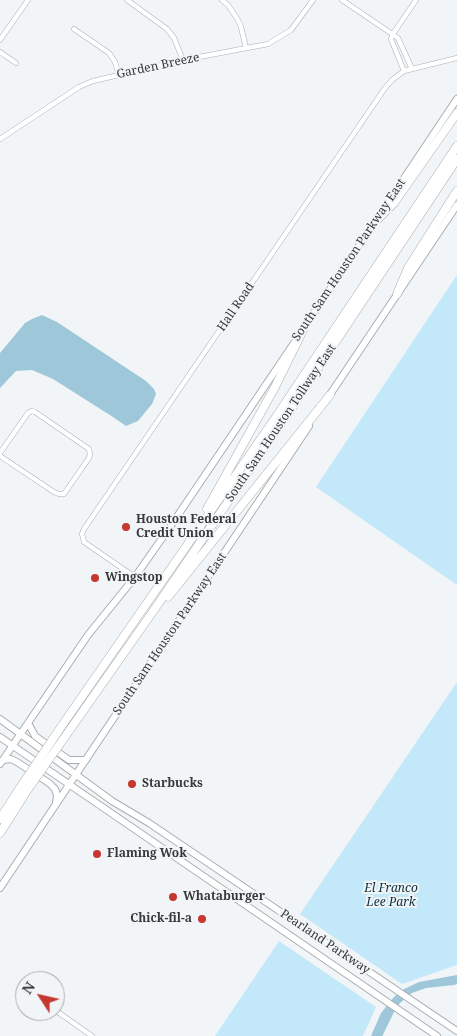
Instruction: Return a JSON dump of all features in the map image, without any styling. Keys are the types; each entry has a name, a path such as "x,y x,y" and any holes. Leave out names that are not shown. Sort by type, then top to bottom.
{"highway":[{"path":"374,223 394,203 457,113"},
{"name":"South Sam Houston Tollway East","path":"0,819 23,790 65,729 457,146"},
{"name":"South Sam Houston Tollway East","path":"65,729 154,610 457,159"},
{"path":"397,294 408,268 457,190"},
{"path":"191,541 275,387 304,328"},
{"path":"154,610 170,594 330,395"},
{"name":"South Sam Houston Tollway East","path":"0,833 23,790"}],"main road":[{"name":"South Sam Houston Parkway East","path":"1,762 88,634 135,577 457,99"},
{"name":"South Sam Houston Parkway East","path":"0,888 457,205"},
{"name":"Pearland Parkway","path":"0,719 65,766 75,776 174,840 457,1031"},
{"path":"28,722 34,736 70,760 86,760"},
{"name":"Pearland Parkway","path":"0,737 437,1036"},
{"path":"1,762 11,759 49,783 55,789 57,795 56,804"},
{"path":"166,852 174,840"},
{"path":"253,910 260,898"}],"street":[{"path":"0,40 28,0"},
{"path":"127,0 167,29 174,38 183,60"},
{"path":"222,0 228,5 242,27 246,48"},
{"name":"Garden Breeze","path":"0,139 79,87 93,80 268,44 286,34 299,21 314,0"},
{"path":"342,0 398,38 412,69"},
{"path":"404,72 392,39 393,34 416,0"},
{"path":"74,29 109,53 115,62 119,75"},
{"path":"0,52 16,63"},
{"name":"Hall Road","path":"135,577 84,542 82,534 84,529 385,88 392,80 404,72 456,58"},
{"path":"35,412 89,449 89,458 64,494 54,492 0,454 28,413 35,412"},
{"path":"65,1017 92,1036"}],"green space":[{"path":"457,275 457,585 316,487"},
{"name":"El Franco Lee Park","path":"457,682 457,965 402,984 300,914"},
{"path":"279,941 376,1007 363,1036 215,1036"}],"shaded area":[{"path":"42,315 57,322 146,381 154,389 156,394 152,404 138,421 126,426 53,379 32,370 16,371 0,388 0,353 25,323"},
{"path":"457,975 457,984 426,988 412,993 387,1014 376,1036 371,1036 381,1013 394,997 404,989 419,982"}],"waterway":[{"path":"378,1036 395,1005"}],"place":[{"name":"Houston Federal Credit Union","path":"126,527"},
{"name":"Wingstop","path":"95,578"},
{"name":"Starbucks","path":"132,784"},
{"name":"Flaming Wok","path":"97,854"},
{"name":"Whataburger","path":"173,897"},
{"name":"Chick-fil-a","path":"202,919"}]}
